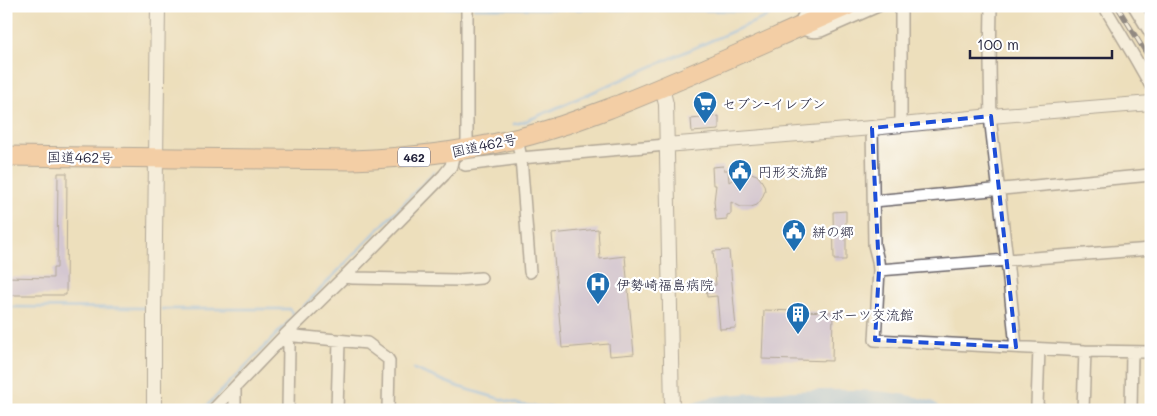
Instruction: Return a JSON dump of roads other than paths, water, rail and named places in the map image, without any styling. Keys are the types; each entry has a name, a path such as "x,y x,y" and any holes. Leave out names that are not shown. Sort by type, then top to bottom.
{"highway":[{"name":"国道462号","path":"6,156 352,160 462,155 569,123 662,88 806,30 847,6"}],"street":[{"path":"154,410 158,6"},
{"path":"213,410 285,334 344,277 462,155 468,6"},
{"path":"814,6 801,18 806,30 821,31 878,6"},
{"path":"901,6 901,125"},
{"path":"991,6 991,116 1016,347"},
{"path":"1104,6 1151,86"},
{"path":"1134,6 1146,16 1151,34"},
{"path":"662,88 666,104 672,410"},
{"path":"462,155 521,158 1151,103"},
{"path":"872,128 874,245 879,270 875,340 1039,349 1151,352"},
{"path":"517,138 521,158 530,272"},
{"path":"874,201 1151,175"},
{"path":"879,270 1151,248"},
{"path":"344,277 458,280 481,278"},
{"path":"285,334 367,343 387,358 388,361 388,410"},
{"path":"285,334 289,346 288,410"},
{"path":"337,410 339,341"},
{"path":"1039,349 1037,404 1038,408 1042,410"},
{"path":"1083,410 1085,351"},
{"path":"1131,410 1132,352"},
{"path":"235,387 235,410"}],"waterway":[{"path":"248,6 459,8"},
{"path":"514,124 524,122 791,6"},
{"path":"474,8 753,11"},
{"path":"203,410 434,172"},
{"path":"6,307 146,308"},
{"path":"162,309 289,309 294,315"},
{"path":"414,369 459,387 521,405 572,410"},
{"path":"698,410 734,403 830,399 891,402 930,410"}],"railway":[{"path":"1117,6 1151,61"}],"place":[{"name":"セブン-イレブン","path":"705,124"},
{"name":"円形交流館","path":"740,192"},
{"name":"絣の郷","path":"794,252"},
{"name":"伊勢崎福島病院","path":"598,305"},
{"name":"スポーツ交流館","path":"798,335"}]}
